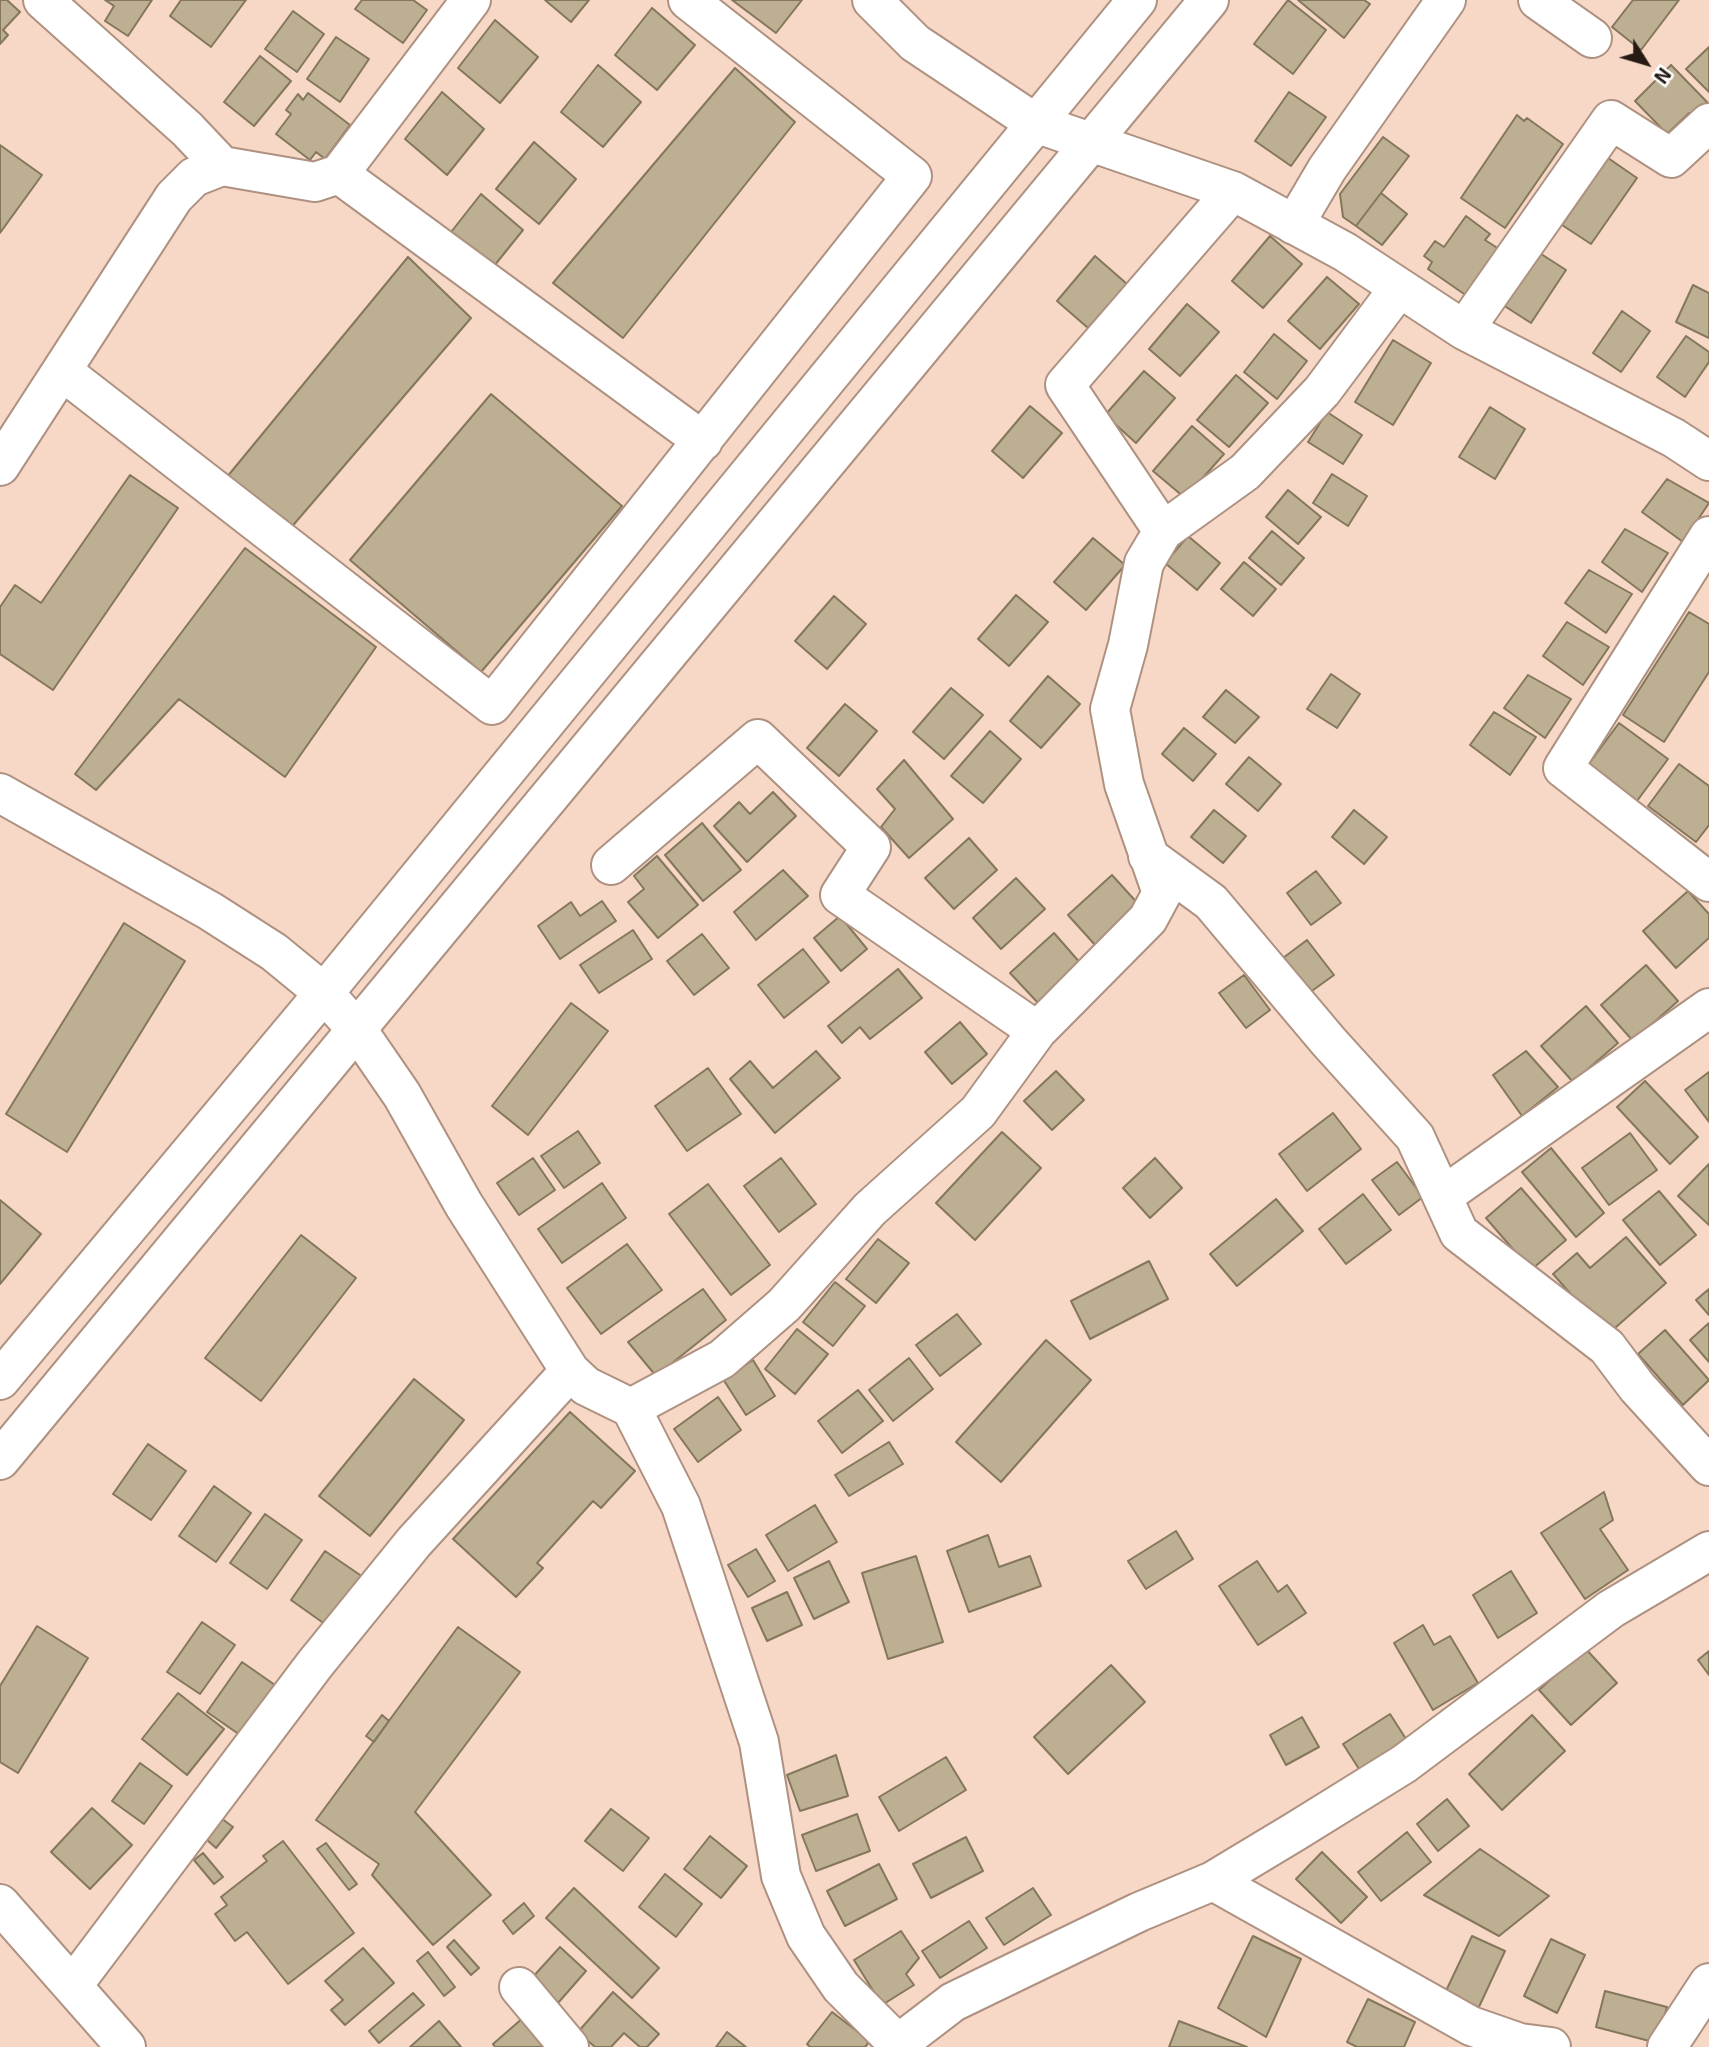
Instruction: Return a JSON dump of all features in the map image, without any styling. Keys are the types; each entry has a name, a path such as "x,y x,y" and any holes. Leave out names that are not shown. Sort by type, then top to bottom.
{"street":[{"path":"43,0 177,120 222,166"},
{"path":"0,466 174,197 194,177 222,166 315,182 339,174 471,0"},
{"path":"62,371 492,705 912,176 688,0"},
{"path":"872,0 915,43 1035,123 1234,191 1345,252 1464,330 1674,438 1709,461"},
{"path":"0,1380 324,993 1138,0"},
{"path":"0,1460 358,1031 1209,0"},
{"path":"1294,225 1327,169 1446,0"},
{"path":"1538,0 1592,38"},
{"path":"1464,330 1611,120 1671,158 1709,123"},
{"path":"339,174 703,441"},
{"path":"1163,531 1065,385 1234,191"},
{"path":"631,1409 722,1359 784,1306 870,1209 978,1112 1037,1031 1148,919 1162,893 1124,784 1110,709 1128,645 1144,563 1163,531 1245,472 1322,391 1398,288"},
{"path":"1709,536 1563,768 1709,881"},
{"path":"611,865 758,739 871,847 840,895 1037,1031"},
{"path":"0,793 211,911 274,953 324,993 358,1031 402,1095 464,1205 569,1371 586,1386 631,1409 681,1506 754,1729 781,1876 806,1936 841,1987 897,2046 953,2002 1139,1912 1213,1881 1404,1763 1612,1609 1709,1551"},
{"path":"1148,856 1211,902 1329,1042 1415,1137 1459,1233 1607,1347 1637,1387 1709,1466"},
{"path":"1443,1196 1709,1008"},
{"path":"73,1985 315,1664 414,1542 569,1371"},
{"path":"1213,1881 1471,2026 1520,2043 1552,2047"},
{"path":"0,1904 126,2047"},
{"path":"1667,2047 1709,1983"},
{"path":"519,1987 569,2047"}],"building":[{"path":"0,0 7,0 20,12 3,30 8,35 0,44"},
{"path":"105,0 152,0 128,36 105,21 114,6"},
{"path":"181,0 246,0 211,47 170,16"},
{"path":"362,0 413,0 427,10 403,43 355,9"},
{"path":"545,0 589,0 571,22"},
{"path":"732,0 802,0 776,33"},
{"path":"1288,0 1326,30 1293,74 1254,44"},
{"path":"1298,0 1364,0 1370,4 1344,38"},
{"path":"1633,0 1679,0 1641,50 1612,27"},
{"path":"652,8 695,45 657,90 615,55"},
{"path":"293,11 324,34 297,72 265,49"},
{"path":"495,20 538,57 500,103 458,68"},
{"path":"336,37 369,59 340,102 307,79"},
{"path":"1709,47 1709,92 1686,69"},
{"path":"260,56 291,81 254,126 224,102"},
{"path":"598,65 641,102 603,147 561,112"},
{"path":"1671,65 1707,102 1692,117 1689,113 1667,134 1635,101"},
{"path":"735,68 795,122 623,338 553,283"},
{"path":"442,92 484,129 447,175 405,139"},
{"path":"1289,92 1326,117 1291,166 1255,141"},
{"path":"308,93 350,125 325,159 316,152 310,160 276,134 291,114 286,110 298,94 303,100"},
{"path":"1517,115 1524,121 1527,118 1563,144 1505,228 1461,198"},
{"path":"1383,137 1409,156 1356,226 1343,217 1340,194"},
{"path":"534,142 576,179 539,224 496,189"},
{"path":"0,145 42,175 0,233"},
{"path":"1608,158 1637,178 1591,244 1562,225"},
{"path":"1381,193 1407,214 1382,245 1356,226"},
{"path":"481,194 523,230 486,276 444,241"},
{"path":"1466,216 1490,234 1485,240 1499,249 1467,296 1428,269 1432,262 1424,256 1435,241 1444,247"},
{"path":"1270,236 1302,264 1263,308 1232,281"},
{"path":"1538,252 1566,270 1531,323 1503,305"},
{"path":"1095,256 1127,284 1088,328 1057,301"},
{"path":"408,257 471,318 289,530 222,483"},
{"path":"1327,277 1359,304 1320,349 1288,321"},
{"path":"1693,285 1709,293 1709,338 1676,322"},
{"path":"1187,304 1219,332 1180,376 1149,349"},
{"path":"1622,311 1650,331 1621,372 1593,353"},
{"path":"1274,334 1307,361 1277,399 1244,372"},
{"path":"1686,336 1709,352 1709,362 1685,397 1657,377"},
{"path":"1393,340 1431,363 1393,425 1355,402"},
{"path":"1144,371 1175,398 1136,443 1105,415"},
{"path":"1236,375 1268,403 1229,447 1197,420"},
{"path":"491,394 622,506 481,672 350,560"},
{"path":"1030,406 1062,433 1023,478 992,451"},
{"path":"1490,407 1525,429 1495,479 1459,457"},
{"path":"1327,412 1362,435 1343,464 1308,442"},
{"path":"1192,426 1224,454 1185,498 1153,471"},
{"path":"1332,474 1367,496 1348,526 1313,503"},
{"path":"130,475 178,508 53,690 0,654 0,607 15,585 41,603"},
{"path":"1667,479 1709,503 1683,542 1642,512"},
{"path":"1288,490 1321,517 1298,544 1266,517"},
{"path":"1625,529 1668,553 1642,592 1602,562"},
{"path":"1272,531 1304,558 1281,585 1249,558"},
{"path":"1188,536 1220,563 1197,590 1165,563"},
{"path":"1093,538 1125,565 1086,610 1054,582"},
{"path":"245,548 376,647 285,777 179,699 96,790 75,774"},
{"path":"1244,562 1276,589 1253,616 1221,589"},
{"path":"1589,570 1632,594 1606,633 1565,603"},
{"path":"1016,595 1048,622 1009,666 978,639"},
{"path":"834,596 866,624 827,669 795,641"},
{"path":"1689,612 1709,624 1709,672 1664,742 1623,715"},
{"path":"1567,622 1609,647 1583,685 1543,656"},
{"path":"1331,674 1360,694 1337,728 1307,709"},
{"path":"1528,675 1571,699 1545,738 1504,708"},
{"path":"1048,676 1080,704 1041,748 1010,721"},
{"path":"951,688 983,715 944,759 913,732"},
{"path":"1226,690 1259,717 1235,743 1203,717"},
{"path":"845,704 877,731 839,776 807,748"},
{"path":"1494,712 1536,737 1510,775 1470,745"},
{"path":"1619,723 1668,759 1637,801 1588,765"},
{"path":"1184,728 1216,754 1193,781 1162,754"},
{"path":"990,731 1021,759 983,803 951,776"},
{"path":"1249,757 1281,784 1258,811 1226,784"},
{"path":"904,760 953,819 909,858 881,827 895,809 877,789"},
{"path":"1679,764 1709,786 1709,825 1696,842 1648,806"},
{"path":"773,792 796,816 747,862 714,826 739,802 750,814"},
{"path":"1214,810 1246,836 1223,863 1191,837"},
{"path":"1354,810 1387,837 1364,864 1332,837"},
{"path":"702,823 741,870 703,901 665,855"},
{"path":"969,838 997,870 954,909 925,878"},
{"path":"657,856 698,905 658,938 628,902 644,889 634,876"},
{"path":"783,870 808,896 756,940 734,912"},
{"path":"1316,871 1341,903 1311,925 1287,893"},
{"path":"1112,875 1140,906 1096,946 1068,915"},
{"path":"1016,878 1045,909 1001,949 973,918"},
{"path":"1688,891 1709,914 1709,938 1676,968 1643,931"},
{"path":"602,901 616,921 560,959 538,926 571,902 580,916"},
{"path":"840,916 867,949 841,971 814,938"},
{"path":"124,923 185,961 67,1152 6,1114"},
{"path":"633,930 652,959 599,993 580,965"},
{"path":"1054,933 1082,965 1039,1004 1010,973"},
{"path":"702,934 729,968 694,995 667,961"},
{"path":"1307,940 1334,975 1309,993 1283,958"},
{"path":"803,949 829,982 784,1018 758,985"},
{"path":"1646,965 1678,1001 1633,1041 1601,1005"},
{"path":"898,969 922,998 870,1039 860,1027 842,1043 828,1026"},
{"path":"1244,975 1270,1010 1246,1028 1219,993"},
{"path":"571,1003 608,1031 528,1135 492,1106"},
{"path":"1586,1006 1618,1043 1573,1082 1541,1046"},
{"path":"960,1022 987,1054 952,1084 925,1052"},
{"path":"816,1051 840,1078 775,1133 730,1079 750,1061 773,1088"},
{"path":"1526,1051 1558,1087 1522,1116 1493,1075"},
{"path":"708,1068 741,1114 687,1151 655,1106"},
{"path":"1056,1071 1084,1100 1052,1130 1024,1101"},
{"path":"1709,1072 1709,1122 1685,1090"},
{"path":"1645,1081 1698,1137 1670,1164 1617,1107"},
{"path":"1333,1113 1361,1149 1307,1191 1279,1154"},
{"path":"578,1131 600,1163 564,1188 541,1156"},
{"path":"1002,1132 1041,1168 975,1240 936,1203"},
{"path":"1630,1133 1657,1170 1609,1205 1582,1168"},
{"path":"1551,1148 1604,1213 1576,1237 1522,1172"},
{"path":"533,1158 555,1190 519,1215 497,1183"},
{"path":"781,1158 816,1204 779,1232 744,1186"},
{"path":"1155,1158 1182,1188 1150,1218 1123,1188"},
{"path":"1397,1162 1423,1197 1399,1215 1372,1180"},
{"path":"1709,1164 1709,1225 1678,1196"},
{"path":"602,1183 626,1218 562,1263 538,1229"},
{"path":"708,1184 770,1265 731,1295 669,1214"},
{"path":"1521,1188 1566,1240 1531,1270 1486,1218"},
{"path":"1659,1191 1696,1235 1660,1265 1623,1220"},
{"path":"1363,1194 1391,1230 1346,1264 1319,1229"},
{"path":"1276,1199 1303,1231 1237,1286 1210,1254"},
{"path":"0,1200 41,1234 0,1284"},
{"path":"301,1235 356,1278 261,1401 205,1358"},
{"path":"1626,1237 1666,1283 1607,1335 1553,1274 1577,1253 1590,1268"},
{"path":"878,1239 909,1263 876,1303 846,1279"},
{"path":"627,1244 662,1290 601,1334 567,1288"},
{"path":"1149,1261 1168,1299 1090,1339 1071,1301"},
{"path":"835,1282 865,1306 833,1346 803,1322"},
{"path":"703,1289 726,1320 656,1376 628,1342"},
{"path":"1709,1289 1709,1315 1696,1300"},
{"path":"957,1314 981,1344 940,1376 916,1345"},
{"path":"1709,1323 1709,1362 1690,1340"},
{"path":"797,1329 828,1354 795,1394 765,1369"},
{"path":"1665,1330 1709,1380 1683,1405 1638,1354"},
{"path":"1046,1340 1091,1380 1001,1482 956,1442"},
{"path":"909,1358 933,1389 893,1421 869,1390"},
{"path":"753,1360 775,1396 746,1415 723,1379"},
{"path":"414,1379 464,1420 370,1536 319,1496"},
{"path":"858,1390 883,1421 842,1453 818,1421"},
{"path":"718,1397 741,1430 698,1462 674,1429"},
{"path":"570,1412 635,1471 601,1508 593,1501 537,1563 543,1568 516,1597 453,1539"},
{"path":"889,1442 903,1464 849,1496 835,1475"},
{"path":"148,1444 186,1471 151,1520 113,1494"},
{"path":"214,1486 251,1513 216,1562 179,1536"},
{"path":"1604,1492 1613,1520 1600,1529 1628,1570 1585,1599 1541,1533"},
{"path":"815,1505 837,1542 788,1571 766,1535"},
{"path":"265,1514 302,1540 267,1589 230,1563"},
{"path":"1176,1531 1193,1559 1146,1589 1128,1561"},
{"path":"988,1535 999,1567 1030,1556 1041,1586 969,1612 947,1551"},
{"path":"756,1549 775,1581 748,1597 728,1565"},
{"path":"325,1551 363,1577 329,1627 291,1600"},
{"path":"916,1556 943,1642 888,1659 862,1573"},
{"path":"829,1561 849,1602 814,1619 794,1578"},
{"path":"1257,1561 1278,1592 1287,1585 1306,1613 1258,1645 1219,1586"},
{"path":"1511,1571 1537,1613 1498,1638 1473,1595"},
{"path":"787,1592 802,1625 767,1641 752,1608"},
{"path":"202,1622 235,1645 200,1694 167,1672"},
{"path":"1423,1625 1434,1645 1450,1636 1478,1683 1433,1710 1394,1643"},
{"path":"37,1626 88,1658 18,1773 0,1762 0,1686"},
{"path":"458,1627 520,1672 415,1812 491,1895 433,1945 372,1875 379,1864 316,1820"},
{"path":"1585,1648 1617,1683 1571,1725 1539,1690"},
{"path":"1709,1651 1709,1675 1698,1660"},
{"path":"242,1662 275,1685 240,1735 207,1712"},
{"path":"1111,1665 1145,1702 1068,1774 1034,1737"},
{"path":"178,1693 224,1729 187,1775 142,1739"},
{"path":"1390,1714 1408,1742 1361,1772 1343,1744"},
{"path":"382,1715 389,1721 374,1742 366,1736"},
{"path":"1532,1715 1565,1751 1502,1810 1469,1774"},
{"path":"1302,1717 1319,1747 1286,1765 1270,1735"},
{"path":"836,1755 848,1796 800,1811 787,1775"},
{"path":"946,1757 966,1790 899,1831 879,1797"},
{"path":"140,1763 172,1786 144,1824 112,1801"},
{"path":"1447,1799 1469,1826 1438,1851 1417,1824"},
{"path":"92,1808 132,1845 90,1889 51,1852"},
{"path":"611,1809 649,1838 623,1871 585,1841"},
{"path":"857,1814 870,1851 816,1871 802,1835"},
{"path":"221,1818 233,1827 216,1848 206,1839"},
{"path":"1407,1832 1431,1862 1381,1901 1358,1872"},
{"path":"710,1836 747,1866 721,1898 684,1869"},
{"path":"966,1837 983,1871 931,1898 913,1864"},
{"path":"283,1841 354,1933 288,1984 247,1932 235,1941 215,1914 227,1905 221,1897 267,1861 263,1856"},
{"path":"326,1843 357,1884 349,1890 317,1849"},
{"path":"1480,1849 1549,1896 1499,1936 1424,1895"},
{"path":"1322,1852 1367,1897 1341,1923 1296,1879"},
{"path":"203,1853 223,1877 214,1884 194,1860"},
{"path":"879,1864 897,1899 845,1926 827,1891"},
{"path":"665,1874 702,1904 676,1937 639,1907"},
{"path":"574,1888 659,1968 632,1998 546,1918"},
{"path":"1033,1888 1051,1915 1004,1945 986,1918"},
{"path":"524,1903 534,1916 513,1934 503,1921"},
{"path":"969,1921 987,1948 940,1978 922,1951"},
{"path":"901,1931 919,1958 906,1974 914,1985 882,2005 854,1960"},
{"path":"1253,1936 1301,1959 1266,2037 1218,2008"},
{"path":"1472,1936 1505,1951 1478,2009 1445,1993"},
{"path":"1551,1939 1585,1955 1557,2013 1524,1996"},
{"path":"454,1940 479,1968 471,1975 447,1947"},
{"path":"560,1947 586,1971 558,2003 531,1979"},
{"path":"363,1948 394,1983 345,2025 331,2010 343,2000 325,1981"},
{"path":"428,1952 455,1987 444,1996 417,1961"},
{"path":"1605,1991 1667,2007 1657,2043 1596,2027"},
{"path":"613,1992 659,2034 647,2047 640,2047 624,2033 611,2047 595,2047 578,2032"},
{"path":"413,1993 424,2005 379,2043 369,2031"},
{"path":"1368,1999 1415,2022 1404,2047 1357,2047 1347,2042"},
{"path":"832,2012 870,2041 865,2047 810,2047 807,2044"},
{"path":"524,2017 544,2042 541,2044 543,2047 495,2047 493,2044"},
{"path":"439,2021 461,2047 410,2047"},
{"path":"1179,2021 1247,2047 1169,2047"},
{"path":"727,2032 746,2047 716,2047"}]}
